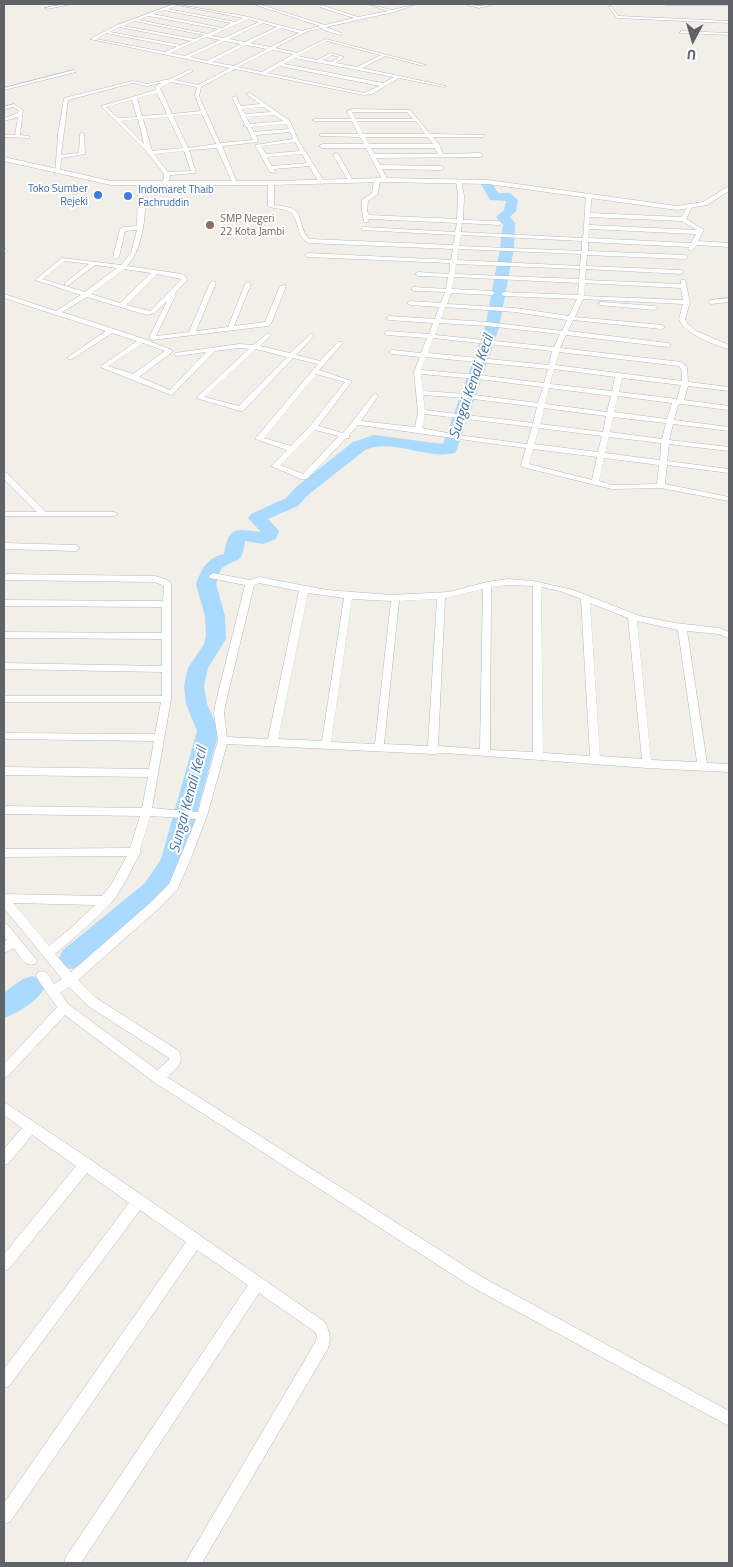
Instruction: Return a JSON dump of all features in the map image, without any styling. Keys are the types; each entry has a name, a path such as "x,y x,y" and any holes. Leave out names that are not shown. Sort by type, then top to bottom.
{"street":[{"path":"47,8 70,4"},
{"path":"246,17 176,4 118,26 92,39 364,94 370,93 398,77"},
{"path":"256,4 324,26 324,29 340,34"},
{"path":"368,4 393,11"},
{"path":"58,173 66,98 123,83 135,82 147,85 170,80 199,86 237,68 301,32 393,11 412,4"},
{"path":"466,4 479,7 493,4"},
{"path":"666,4 729,4"},
{"path":"321,6 360,19"},
{"path":"221,7 262,22 301,32"},
{"path":"611,7 617,17 729,22"},
{"path":"162,9 235,23"},
{"path":"148,15 222,29"},
{"path":"166,54 246,17"},
{"path":"134,20 270,48 332,64 444,86"},
{"path":"185,58 262,22"},
{"path":"118,26 196,41"},
{"path":"208,62 280,27"},
{"path":"105,32 183,47"},
{"path":"681,32 729,34"},
{"path":"262,74 326,40 424,64"},
{"path":"318,61 331,54 342,57 332,64"},
{"path":"357,69 385,55"},
{"path":"375,60 384,61"},
{"path":"392,63 428,71"},
{"path":"278,64 384,85"},
{"path":"167,174 194,173 186,149 157,87 191,70"},
{"path":"5,92 74,71"},
{"path":"199,86 197,94 236,184"},
{"path":"159,90 103,106 149,152 167,174 167,179 162,184"},
{"path":"248,94 288,122 296,140 321,181"},
{"path":"134,97 149,152"},
{"path":"149,152 256,142 234,97"},
{"path":"4,107 12,102 22,110 16,137"},
{"path":"239,108 265,105"},
{"path":"384,180 350,110 408,111 437,146 442,156"},
{"path":"116,120 205,112"},
{"path":"243,116 276,113"},
{"path":"4,120 21,114"},
{"path":"314,120 417,120"},
{"path":"247,126 288,122"},
{"path":"253,134 292,130"},
{"path":"59,157 82,154 82,134"},
{"path":"321,135 483,136"},
{"path":"4,136 27,137"},
{"path":"296,140 258,145 272,170 310,164"},
{"path":"322,146 437,146"},
{"path":"265,156 303,152"},
{"path":"336,155 351,180"},
{"path":"373,156 480,155"},
{"path":"4,159 105,183 236,184 351,180 485,182 589,195 648,205 690,208 714,200 729,188"},
{"path":"378,166 441,168"},
{"path":"357,257 367,217 364,212 365,200 375,194 377,180"},
{"path":"420,430 418,428 422,412 417,372 430,336 444,306 448,290 460,221 460,182"},
{"path":"271,183 271,206 290,209 294,212 305,239 317,242 685,258"},
{"path":"58,312 95,289 129,260 135,252 141,228 141,184"},
{"path":"589,195 589,215 585,227 585,253 579,300 556,350 525,465 530,468 602,486 619,488 661,486 729,499"},
{"path":"683,218 690,208"},
{"path":"589,215 683,218 700,229 701,232"},
{"path":"367,217 500,223"},
{"path":"585,227 701,232"},
{"path":"129,260 113,257 123,229 141,228"},
{"path":"364,229 729,245"},
{"path":"701,232 685,258 681,272 686,302 682,319 684,324 694,332 729,347"},
{"path":"308,255 681,272"},
{"path":"63,260 185,277 150,313 38,280 63,260"},
{"path":"67,284 94,263"},
{"path":"122,305 156,272"},
{"path":"418,274 684,286"},
{"path":"38,280 95,289"},
{"path":"192,333 212,284"},
{"path":"230,329 248,284"},
{"path":"212,350 191,371 162,389 103,366 142,340 268,324 282,286"},
{"path":"152,338 176,287"},
{"path":"414,289 492,293"},
{"path":"504,294 539,295 655,308"},
{"path":"531,312 542,306 539,295"},
{"path":"4,296 142,340 199,362"},
{"path":"579,300 686,302"},
{"path":"711,302 729,300"},
{"path":"410,304 491,308 662,327"},
{"path":"389,318 487,324 668,345"},
{"path":"70,358 112,330"},
{"path":"387,333 487,342 681,364 685,367 680,402"},
{"path":"268,335 199,398 240,409 311,336"},
{"path":"292,449 259,439 315,371 340,344"},
{"path":"134,377 173,353 239,346 256,347 322,363"},
{"path":"392,352 552,367 729,389"},
{"path":"315,371 349,381 314,426 275,466 304,477 346,436 375,396"},
{"path":"417,372 616,393 729,408"},
{"path":"595,483 619,375"},
{"path":"420,393 469,397 729,429"},
{"path":"661,486 662,463 669,421 675,404 680,402"},
{"path":"422,412 729,449"},
{"path":"356,423 729,471"},
{"path":"314,426 346,436"},
{"path":"4,475 44,514"},
{"path":"4,514 114,514"},
{"path":"4,546 76,548"},
{"path":"213,576 250,583 259,580 348,597 395,600 442,596 487,585 516,582 537,584 585,598 647,621 682,627 719,630 729,635"},
{"path":"4,577 154,579 166,582 168,585 166,604 166,699 147,812 136,852 125,875 106,901 85,924 49,952"},
{"path":"52,991 70,980 173,887 182,868 223,740 219,714 220,706 250,583"},
{"path":"537,584 538,756"},
{"path":"485,753 487,585"},
{"path":"272,744 304,590"},
{"path":"433,750 442,596"},
{"path":"326,746 348,597"},
{"path":"585,598 595,760"},
{"path":"379,748 395,600"},
{"path":"4,603 166,604"},
{"path":"632,616 647,764"},
{"path":"682,627 703,767"},
{"path":"4,635 166,636"},
{"path":"4,666 166,669"},
{"path":"4,699 166,699"},
{"path":"4,736 159,738"},
{"path":"223,740 272,744 433,750 446,748 485,753 729,768"},
{"path":"4,771 154,772"},
{"path":"4,810 147,812 198,816"},
{"path":"4,852 136,852"},
{"path":"4,899 106,901"},
{"path":"4,899 70,980 92,1002 175,1056 175,1062 158,1078"},
{"path":"4,928 31,961"},
{"path":"4,948 14,942"},
{"path":"42,976 64,1008 158,1078 477,1282 729,1418"},
{"path":"4,1072 64,1008"},
{"path":"4,1108 320,1327 324,1336 323,1343 193,1563"},
{"path":"4,1159 31,1127"},
{"path":"4,1264 86,1164"},
{"path":"4,1381 139,1201"},
{"path":"4,1516 195,1241"},
{"path":"72,1563 256,1284"}],"waterway":[{"name":"Sungai Kenali Kecil","path":"72,958 154,890 172,861 208,731 197,704 194,686 198,668 216,639 215,616 206,584 210,572 215,565 233,557 236,538 239,535 263,538 270,535 270,531 257,518 292,502 302,491 359,446 374,440 425,448 449,449 492,328 507,248 509,223 502,217 510,211 512,200 506,196 494,197 487,184"},
{"name":"Sungai Kenali Kecil","path":"4,1006 32,987"}],"place":[{"name":"Toko Sumber Rejeki","path":"98,195"},
{"name":"Indomaret Thaib Fachruddin","path":"128,196"},
{"name":"SMP Negeri 22 Kota Jambi","path":"210,225"}]}
